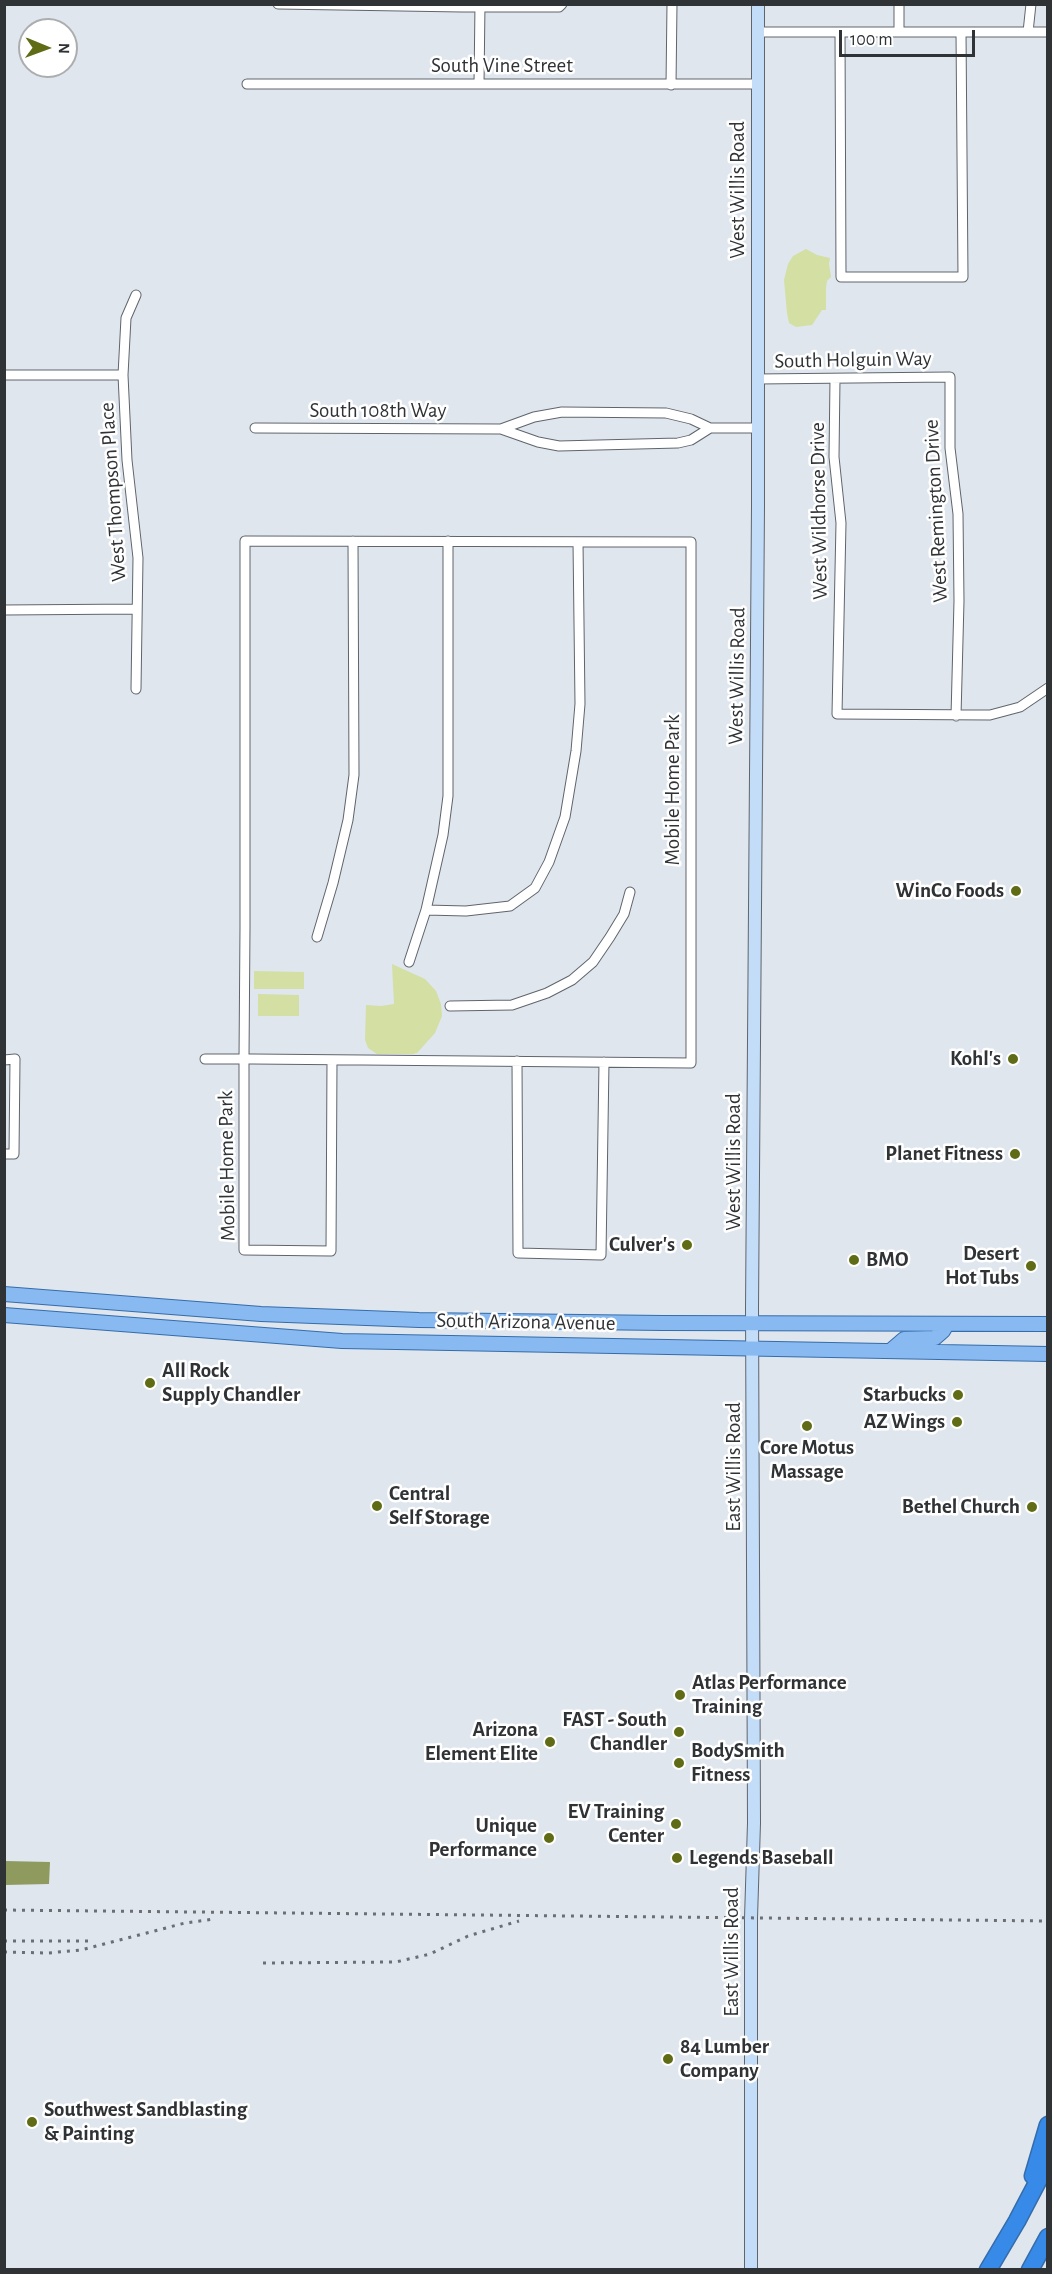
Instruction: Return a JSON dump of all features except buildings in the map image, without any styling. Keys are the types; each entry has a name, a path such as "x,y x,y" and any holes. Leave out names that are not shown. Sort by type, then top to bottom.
{"highway":[{"path":"1017,2221 1035,2171 1047,2125"},
{"path":"988,2270 1017,2221 1047,2162"},
{"path":"1030,2270 1047,2237"},
{"path":"1035,2270 1047,2251"}],"main road":[{"name":"South Arizona Avenue","path":"4,1294 284,1315 424,1320 752,1324 1047,1324"},
{"name":"South Arizona Avenue","path":"4,1315 342,1341 1047,1353"},
{"path":"890,1351 904,1339 935,1338 948,1324"}],"street":[{"path":"278,4 559,7 562,4"},
{"path":"671,85 672,4"},
{"name":"West Willis Road","path":"752,1347 758,428 758,4"},
{"path":"899,4 899,32"},
{"path":"1028,32 1031,4"},
{"path":"479,84 480,6"},
{"path":"758,32 1047,32"},
{"path":"840,32 841,277 963,277 961,32"},
{"name":"South Vine Street","path":"247,84 757,84"},
{"name":"West Thompson Place","path":"136,295 126,318 123,375 127,460 138,558 136,689"},
{"path":"4,375 123,375"},
{"name":"South Holguin Way","path":"757,379 835,380 950,377"},
{"name":"West Remington Drive","path":"950,377 950,448 958,514 959,601 956,716"},
{"name":"West Wildhorse Drive","path":"835,380 834,457 841,523 837,714 956,716"},
{"name":"South 108th Way","path":"501,429 534,417 562,412 666,413 691,418 710,428 758,428"},
{"name":"South 108th Way","path":"255,428 501,429 550,445 637,445 678,443 690,440 710,428"},
{"name":"Mobile Home Park","path":"204,1059 244,1059 517,1061 691,1063 691,542 245,541 244,1059 244,1250 331,1251 332,1060"},
{"path":"317,937 333,884 348,820 354,775 353,541"},
{"path":"409,962 426,910 443,835 448,796 448,542"},
{"path":"426,910 466,911 510,906 536,888 549,862 564,817 576,751 580,704 578,542"},
{"path":"4,610 137,609"},
{"path":"956,716 990,716 1020,707 1047,688"},
{"path":"450,1006 512,1005 547,993 573,980 593,962 610,937 624,914 630,892"},
{"path":"4,1059 15,1059 14,1154 4,1154"},
{"path":"517,1061 518,1253 601,1255 604,1062"},
{"name":"East Willis Road","path":"751,2270 751,1918 754,1822 752,1347"}],"shaded area":[{"path":"806,249 830,258 831,277 827,281 826,310 822,310 812,325 796,327 789,323 784,280 788,264 793,256"},
{"path":"392,964 425,979 436,991 441,1004 442,1016 435,1033 417,1053 377,1054 368,1048 365,1040 366,1005 394,1004"},
{"path":"254,971 304,972 304,989 254,989"},
{"path":"258,994 299,995 299,1016 258,1016"},
{"path":"5,1861 50,1862 49,1884 5,1885"}],"railway":[{"path":"4,1910 1048,1921"},
{"path":"4,1952 48,1953 81,1950 185,1923 214,1919"},
{"path":"263,1963 396,1962 430,1954 468,1936 519,1921"},
{"path":"4,1941 88,1941"}],"place":[{"name":"WinCo Foods","path":"1016,891"},
{"name":"Kohl's","path":"1013,1059"},
{"name":"Planet Fitness","path":"1015,1154"},
{"name":"Culver's","path":"687,1245"},
{"name":"BMO","path":"854,1260"},
{"name":"Desert Hot Tubs","path":"1031,1266"},
{"name":"All Rock Supply Chandler","path":"150,1383"},
{"name":"Starbucks","path":"958,1395"},
{"name":"AZ Wings","path":"957,1422"},
{"name":"Core Motus Massage","path":"807,1426"},
{"name":"Central Self Storage","path":"377,1506"},
{"name":"Bethel Church","path":"1032,1507"},
{"name":"Atlas Performance Training","path":"680,1695"},
{"name":"FAST - South Chandler","path":"679,1732"},
{"name":"Arizona Element Elite","path":"550,1742"},
{"name":"BodySmith Fitness","path":"679,1763"},
{"name":"EV Training Center","path":"676,1824"},
{"name":"Unique Performance","path":"549,1838"},
{"name":"Legends Baseball","path":"677,1858"},
{"name":"84 Lumber Company","path":"668,2059"},
{"name":"Southwest Sandblasting & Painting","path":"32,2122"}]}
